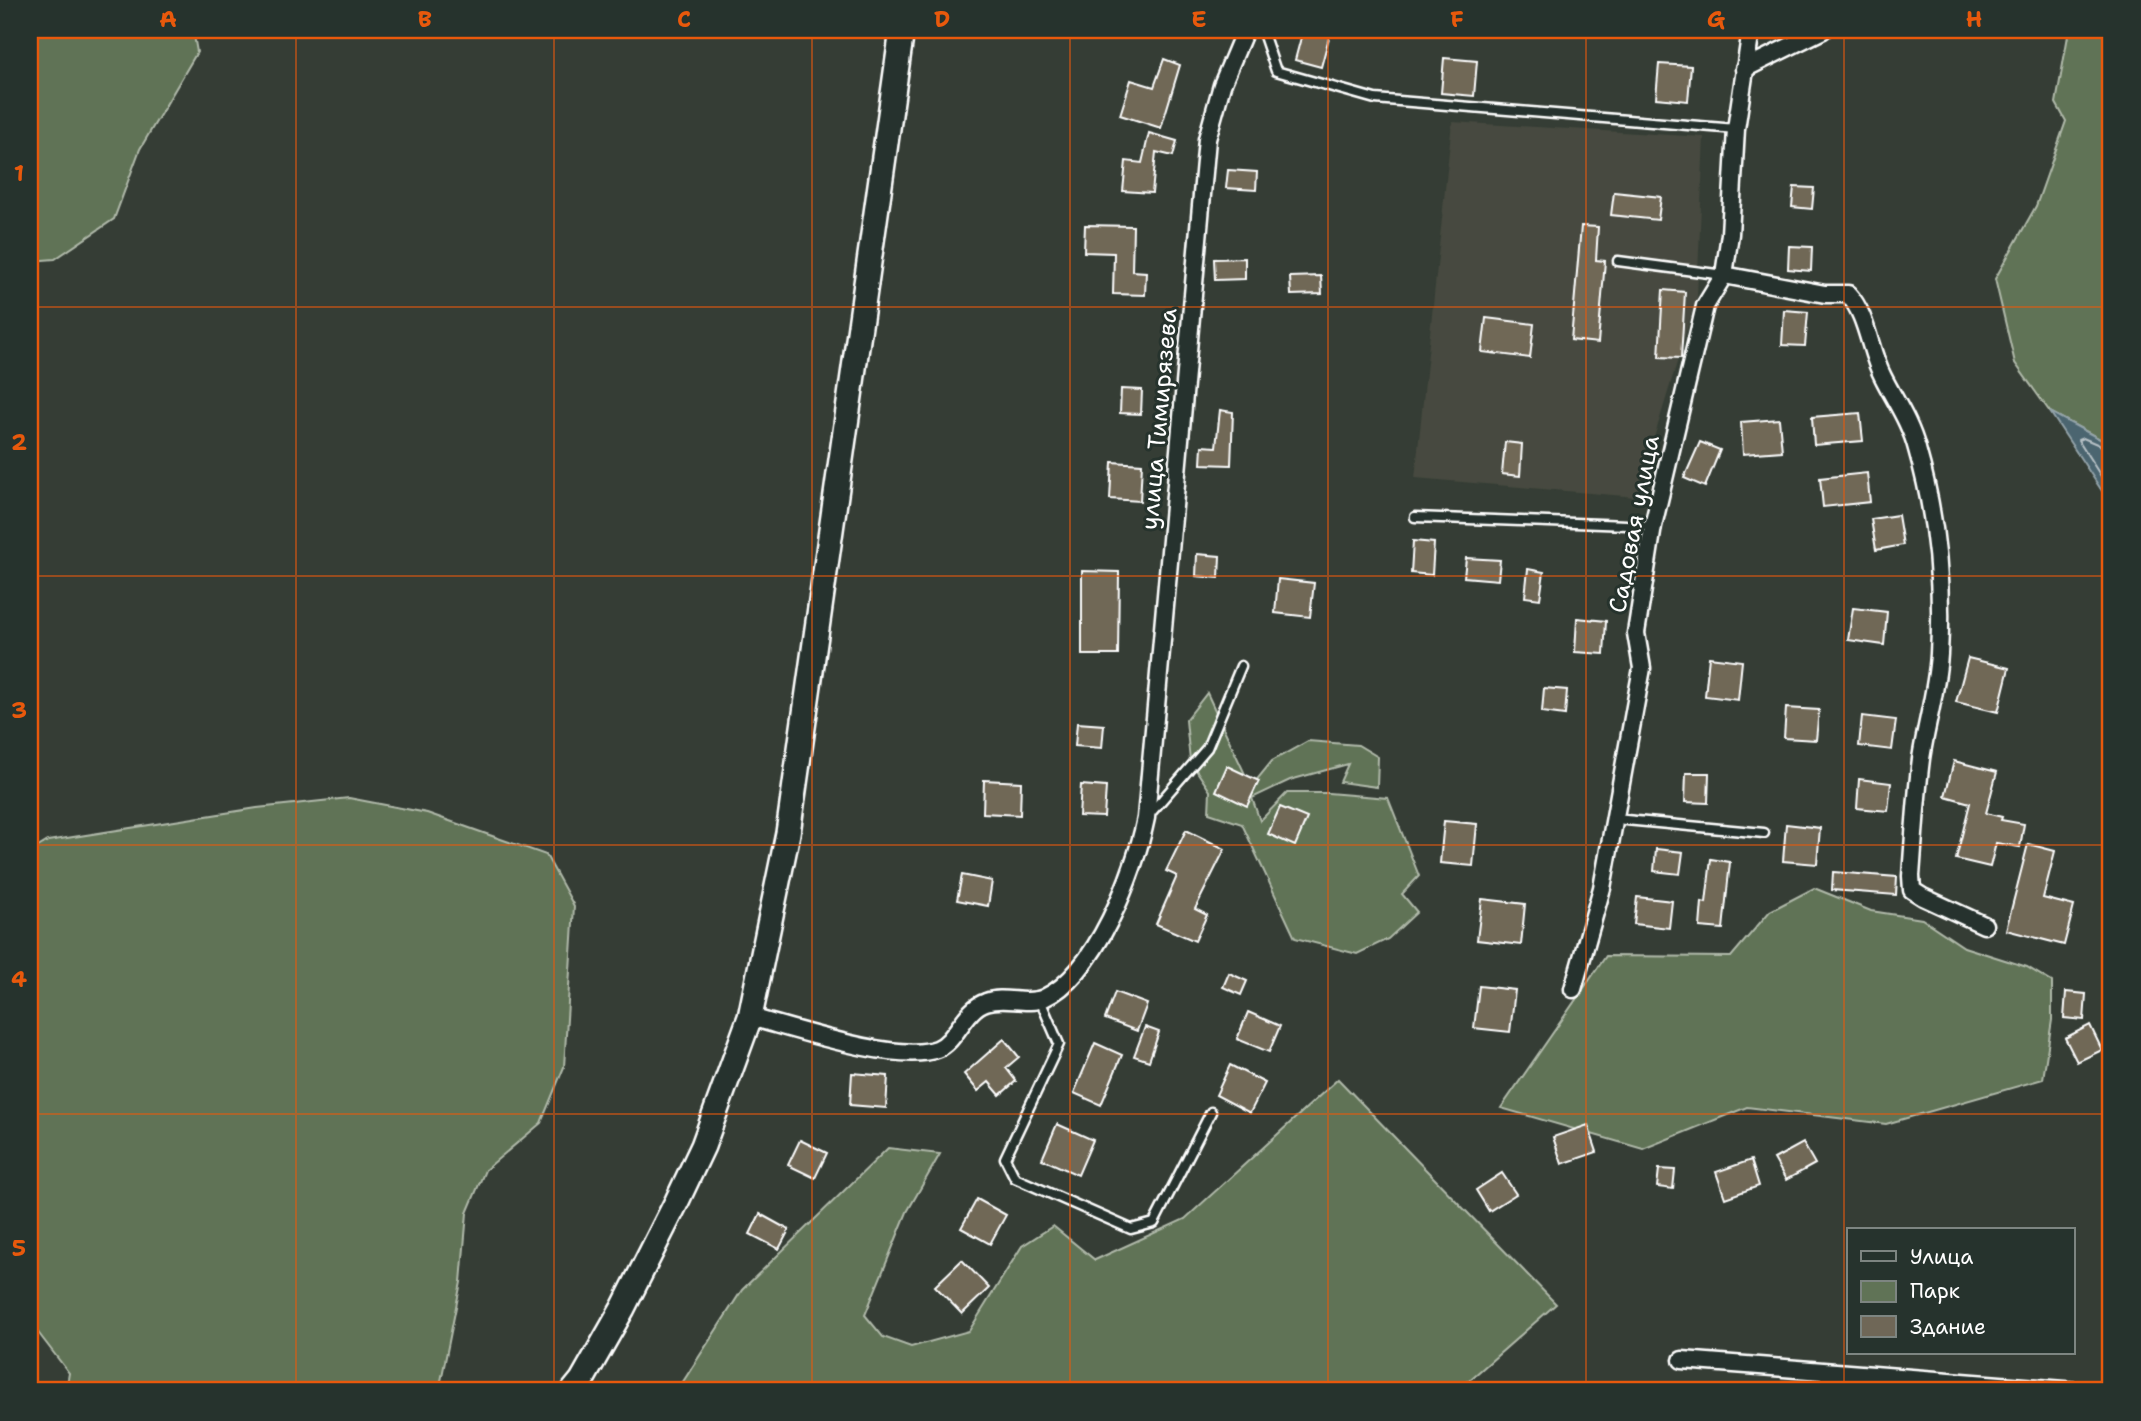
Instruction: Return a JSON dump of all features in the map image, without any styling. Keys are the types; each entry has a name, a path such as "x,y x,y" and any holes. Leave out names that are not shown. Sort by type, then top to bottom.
{"main road":[{"path":"573,1391 623,1308 677,1201 703,1146 750,1017 788,833 902,30"}],"street":[{"name":"улица Тимирязева","path":"1040,1000 1067,982 1098,942 1119,901 1141,843 1146,818 1208,139 1222,85 1245,30"},
{"name":"Садовая улица","path":"1573,989 1602,888 1642,668 1636,634 1653,526 1704,306 1724,275 1730,234 1737,129 1751,30"},
{"path":"1744,69 1823,30"},
{"path":"1724,275 1825,294 1848,294 1856,303 1872,353 1900,406 1917,447 1932,515 1940,580 1939,656 1921,760 1912,890 1984,925"},
{"path":"750,1017 875,1049 923,1053 940,1048 966,1018 985,1002 1009,999 1040,1000"},
{"path":"1682,1360 2078,1391"}],"lane":[{"path":"1262,30 1276,72 1375,99 1737,129"},
{"path":"1618,261 1724,275"},
{"path":"1415,517 1653,526"},
{"path":"1146,818 1208,748 1241,666"},
{"path":"1615,819 1764,833"},
{"path":"1040,1000 1059,1044 1005,1158 1016,1178 1131,1228 1154,1223 1211,1112"}],"shaded area":[{"path":"1452,122 1704,137 1697,297 1636,497 1415,478"}],"green space":[{"path":"30,30 193,30 197,52 140,149 114,219 55,259 30,261"},
{"path":"2069,30 2111,30 2111,445 2050,412 2015,363 1995,279 2036,206 2066,121 2056,103"},
{"path":"1207,693 1251,787 1272,761 1308,741 1358,745 1378,757 1377,787 1340,782 1348,764 1290,780 1252,798 1260,821 1287,793 1388,798 1419,876 1402,894 1417,912 1388,939 1357,954 1295,938 1242,824 1209,813 1210,791 1190,761 1186,720"},
{"path":"349,798 427,813 546,855 574,906 564,1067 541,1123 485,1170 467,1213 461,1282 439,1391 66,1391 69,1373 30,1322 30,852 48,841 257,808"},
{"path":"1814,888 1871,911 1922,919 1964,947 2027,967 2052,982 2052,1020 2043,1079 1886,1124 1747,1107 1643,1149 1501,1108 1606,956 1731,957 1770,911"},
{"path":"1338,1079 1556,1304 1457,1391 677,1391 742,1290 888,1148 940,1154 907,1212 865,1315 883,1337 911,1347 969,1331 1022,1246 1053,1226 1095,1260 1185,1219"}],"water":[{"path":"2050,412 2111,445 2111,503 2106,497"}],"building":[{"path":"1303,30 1331,30 1321,67 1295,60"},
{"path":"1444,58 1477,61 1474,96 1441,93"},
{"path":"1164,59 1180,65 1161,128 1120,115 1131,80 1154,87"},
{"path":"1659,64 1691,66 1688,101 1656,98"},
{"path":"1149,133 1177,141 1173,156 1156,152 1152,193 1123,191 1126,161 1142,163"},
{"path":"1228,170 1257,172 1256,190 1226,188"},
{"path":"1794,187 1814,188 1812,209 1792,207"},
{"path":"1614,192 1661,197 1658,220 1611,215"},
{"path":"1085,225 1133,226 1132,271 1146,272 1145,295 1113,294 1114,253 1084,252"},
{"path":"1581,226 1598,227 1596,260 1605,261 1598,343 1571,340"},
{"path":"1789,246 1812,247 1811,271 1788,269"},
{"path":"1245,258 1245,279 1215,280 1214,259"},
{"path":"1321,276 1322,294 1291,295 1290,277"},
{"path":"1663,290 1685,292 1681,358 1659,357"},
{"path":"1784,310 1808,312 1805,346 1782,345"},
{"path":"1486,318 1534,324 1530,358 1482,352"},
{"path":"1121,389 1142,390 1141,414 1120,413"},
{"path":"1220,410 1233,412 1231,465 1201,464 1202,446 1216,447"},
{"path":"1860,413 1863,441 1814,445 1812,417"},
{"path":"1779,419 1782,451 1743,454 1741,422"},
{"path":"1505,442 1522,444 1520,476 1502,474"},
{"path":"1700,442 1720,450 1705,487 1684,478"},
{"path":"1112,462 1142,464 1140,501 1110,499"},
{"path":"1867,473 1870,502 1823,507 1820,478"},
{"path":"1898,515 1903,545 1876,550 1871,519"},
{"path":"1413,541 1434,543 1432,575 1411,573"},
{"path":"1197,554 1220,556 1219,578 1196,576"},
{"path":"1466,558 1500,560 1498,580 1464,577"},
{"path":"1528,569 1544,572 1540,599 1525,597"},
{"path":"1082,571 1119,572 1118,655 1082,655"},
{"path":"1278,579 1314,583 1310,617 1275,613"},
{"path":"1853,608 1887,612 1884,645 1848,640"},
{"path":"1577,618 1606,621 1604,654 1575,652"},
{"path":"1709,657 1742,661 1738,700 1705,696"},
{"path":"1968,658 2009,668 1998,712 1956,702"},
{"path":"1544,688 1567,690 1565,715 1542,712"},
{"path":"1786,708 1819,710 1816,740 1784,738"},
{"path":"1862,716 1896,720 1892,750 1859,746"},
{"path":"1077,723 1104,725 1102,748 1075,746"},
{"path":"1954,761 1997,772 1986,813 2002,817 2001,820 2024,824 2020,847 1996,843 1990,867 1956,859 1970,803 1945,796"},
{"path":"1227,766 1259,781 1247,806 1216,791"},
{"path":"1686,773 1709,773 1708,803 1685,802"},
{"path":"1859,779 1891,783 1888,811 1857,808"},
{"path":"984,780 1021,782 1020,815 983,813"},
{"path":"1081,785 1106,787 1104,817 1079,816"},
{"path":"1280,807 1307,818 1295,846 1268,834"},
{"path":"1444,821 1477,824 1473,866 1440,863"},
{"path":"1786,824 1820,828 1817,864 1783,861"},
{"path":"1186,830 1225,849 1195,909 1207,915 1195,941 1156,924 1177,876 1166,871"},
{"path":"2028,844 2055,851 2043,898 2074,906 2064,945 2006,930"},
{"path":"1656,849 1683,852 1680,874 1654,871"},
{"path":"1711,859 1730,862 1723,929 1700,927"},
{"path":"1833,872 1897,877 1896,895 1832,890"},
{"path":"962,875 992,881 988,906 957,900"},
{"path":"1637,897 1672,901 1669,928 1634,924"},
{"path":"1482,899 1525,904 1521,945 1477,940"},
{"path":"1229,973 1247,981 1241,995 1223,987"},
{"path":"1479,986 1515,990 1510,1032 1474,1028"},
{"path":"1115,992 1147,1004 1137,1031 1105,1019"},
{"path":"2066,992 2086,994 2084,1020 2064,1018"},
{"path":"1248,1012 1280,1026 1269,1052 1237,1039"},
{"path":"2090,1025 2102,1050 2077,1062 2065,1038"},
{"path":"1145,1027 1159,1032 1149,1061 1134,1056"},
{"path":"1004,1039 1019,1057 1006,1068 1016,1081 1000,1095 989,1082 978,1091 964,1074"},
{"path":"1095,1043 1122,1055 1101,1105 1074,1093"},
{"path":"1230,1065 1265,1083 1250,1113 1216,1095"},
{"path":"852,1073 888,1076 886,1108 850,1105"},
{"path":"1057,1124 1093,1140 1078,1175 1042,1159"},
{"path":"1588,1125 1597,1152 1562,1164 1553,1137"},
{"path":"800,1140 827,1153 815,1178 788,1165"},
{"path":"1803,1143 1815,1164 1786,1180 1774,1159"},
{"path":"1751,1160 1759,1186 1725,1198 1716,1172"},
{"path":"1659,1169 1675,1170 1673,1189 1657,1187"},
{"path":"1502,1173 1516,1194 1489,1211 1476,1190"},
{"path":"977,1199 1006,1215 990,1244 961,1228"},
{"path":"760,1214 789,1230 779,1249 750,1234"},
{"path":"962,1260 989,1288 962,1314 935,1286"}]}
